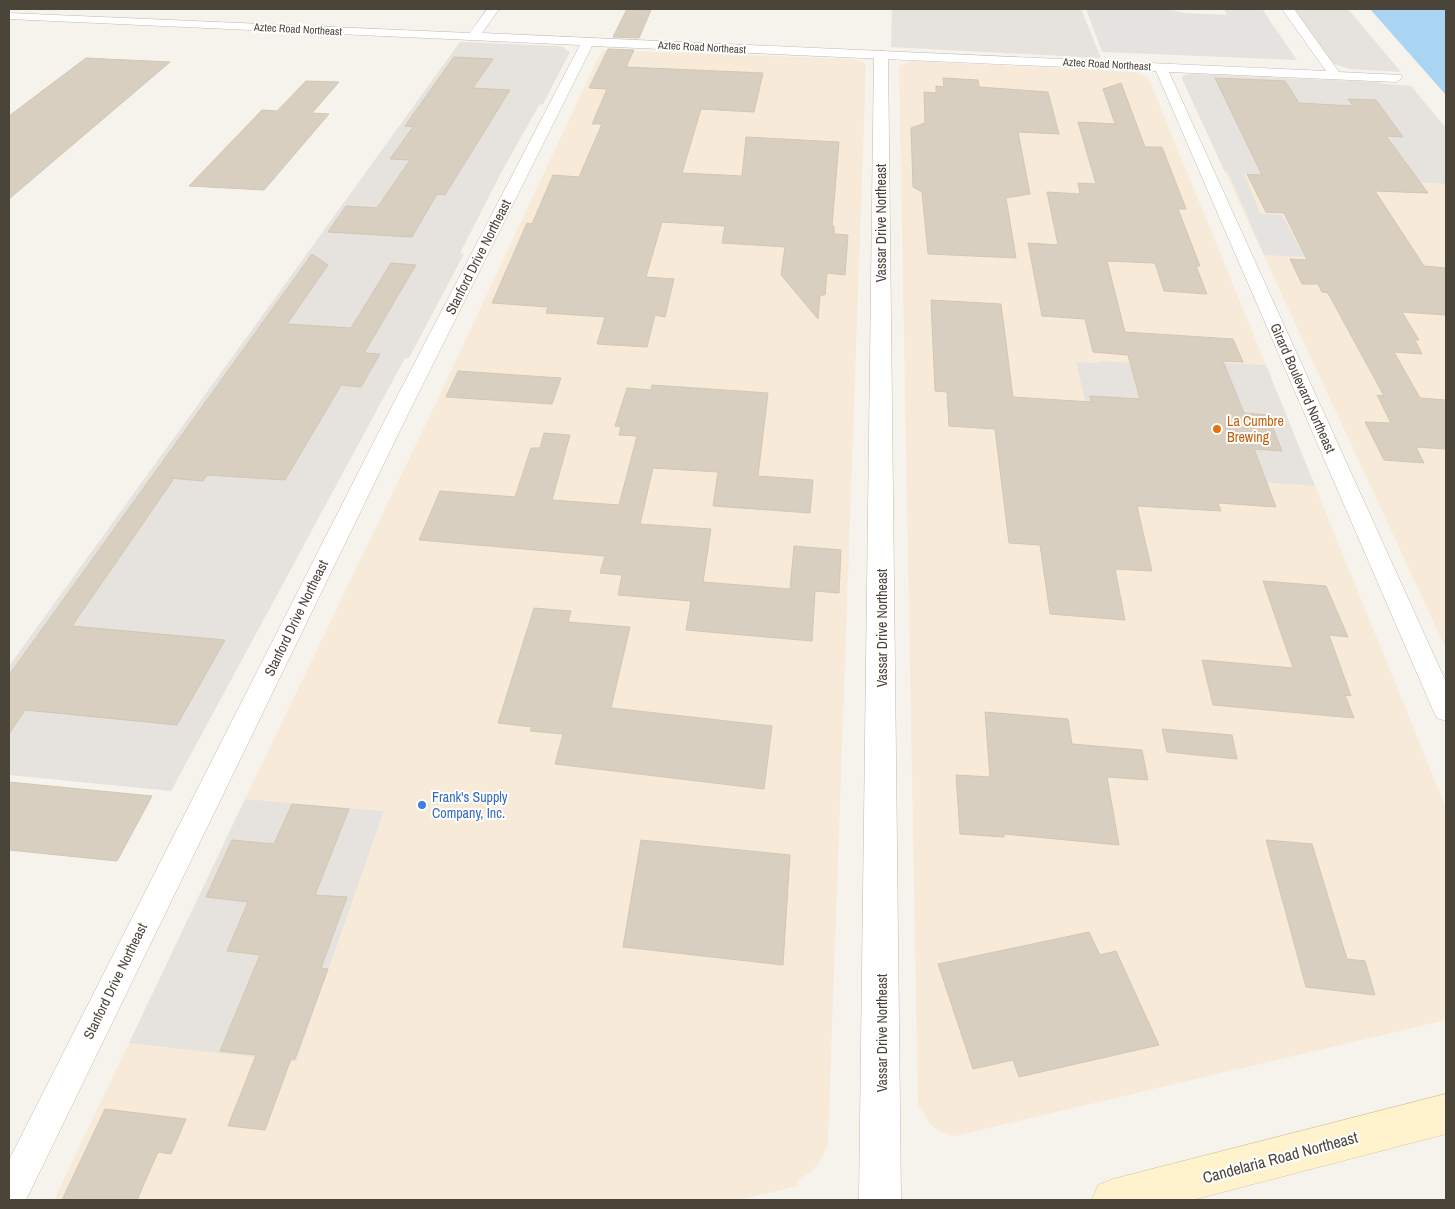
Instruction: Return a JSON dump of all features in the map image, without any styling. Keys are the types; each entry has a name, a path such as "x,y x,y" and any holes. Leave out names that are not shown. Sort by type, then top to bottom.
{"main road":[{"name":"Candelaria Road Northeast","path":"1113,1200 1446,1114"}],"street":[{"path":"473,37 493,9"},
{"path":"1288,9 1335,75"},
{"name":"Aztec Road Northeast","path":"9,16 1396,78"},
{"name":"Stanford Drive Northeast","path":"9,1197 397,416 588,42"},
{"name":"Vassar Drive Northeast","path":"880,1200 881,55"},
{"name":"Girard Boulevard Northeast","path":"1161,67 1446,710"}],"shaded area":[{"path":"892,9 1081,9 1101,58 891,47"},
{"path":"1086,9 1168,9 1185,13 1227,15 1224,9 1262,9 1297,60 1102,52"},
{"path":"1292,9 1348,9 1401,72 1350,69 1329,62"},
{"path":"460,42 558,46 570,52 543,104 539,105 501,173 460,253 464,254 409,358 405,358 171,791 9,775 9,666"},
{"path":"604,50 852,59 863,62 866,65 828,1143 820,1162 811,1172 798,1179 798,1186 737,1200 54,1200 129,1043 296,1062 384,811 245,799 436,403 599,56"},
{"path":"911,61 1135,72 1148,77 1266,365 1188,361 1189,367 1104,361 1095,363 1076,362 1101,470 1315,486 1446,808 1446,1020 955,1136 941,1132 932,1126 918,1105 899,66"},
{"path":"1184,75 1377,82 1411,86 1446,128 1446,184 1225,172 1183,81 1182,77"},
{"path":"1225,172 1446,184 1446,649"},
{"path":"1228,172 1244,173 1260,213 1255,213 1282,215 1305,257 1264,255"},
{"path":"1104,361 1188,367 1188,361 1266,365 1315,486 1101,470 1076,362 1095,363"},
{"path":"245,799 384,811 296,1062 129,1043"}],"water":[{"path":"1370,9 1446,9 1446,95"}],"building":[{"path":"627,9 651,10 639,38 613,37"},
{"path":"608,49 634,50 626,67 763,73 754,112 701,109 682,173 742,176 746,137 839,142 832,226 834,226 834,234 848,235 845,275 827,273 825,295 820,295 818,319 781,275 785,247 722,243 725,226 662,222 646,277 674,279 665,317 655,315 647,347 597,344 605,317 546,313 548,307 492,303 527,223 532,224 553,175 579,177 602,124 592,124 607,89 589,88"},
{"path":"454,57 493,59 473,88 510,90 445,195 437,194 412,237 328,232 346,206 377,208 410,160 390,159 413,127 405,126"},
{"path":"86,58 170,62 9,199 9,116"},
{"path":"943,78 978,80 979,87 1048,92 1059,134 1018,132 1030,194 1006,198 1016,258 928,254 922,192 913,187 911,128 925,123 924,92 936,93 936,86 944,87"},
{"path":"1215,78 1285,81 1299,103 1353,106 1348,99 1376,100 1403,137 1386,136 1428,193 1375,191 1424,266 1446,268 1446,315 1402,312 1419,340 1415,340 1422,354 1394,352 1420,398 1446,400 1446,449 1416,447 1424,463 1384,460 1365,422 1391,423 1377,395 1384,396 1328,293 1322,292 1318,284 1302,284 1290,259 1307,260 1284,213 1266,212 1247,174 1262,175"},
{"path":"306,81 339,82 312,113 329,114 264,190 189,186 262,110 277,111"},
{"path":"1121,83 1145,147 1162,147 1186,209 1178,209 1200,266 1196,266 1207,294 1164,291 1155,263 1107,261 1125,332 1233,339 1243,362 1223,361 1244,413 1268,415 1282,451 1254,449 1276,507 1218,503 1221,511 1137,506 1152,571 1115,569 1125,620 1050,614 1040,545 1009,543 995,429 949,426 947,392 935,391 931,300 1001,304 1013,397 1091,402 1090,396 1140,399 1128,355 1093,352 1085,319 1042,316 1028,243 1058,245 1047,192 1080,194 1078,183 1096,184 1078,122 1115,124 1103,89"},
{"path":"312,254 328,265 287,324 351,328 391,263 416,265 364,353 380,354 361,387 341,385 285,480 207,475 203,481 169,478 173,480 72,626 225,640 177,725 25,710 9,734 9,675"},
{"path":"458,371 561,378 552,404 446,397"},
{"path":"652,385 768,393 758,476 813,480 810,513 713,506 718,472 653,468 640,524 711,529 703,582 790,589 794,546 841,550 839,593 815,591 812,641 686,630 691,601 618,595 622,575 600,573 605,556 419,540 440,491 515,497 531,448 540,448 544,433 570,435 552,500 619,505 637,436 619,435 621,427 615,426 627,388 651,390"},
{"path":"1263,581 1326,586 1348,637 1329,635 1351,696 1345,695 1354,718 1213,705 1202,660 1293,668"},
{"path":"534,608 571,611 568,622 630,627 611,708 772,726 764,789 555,764 563,734 530,731 532,727 498,723"},
{"path":"985,712 1068,719 1072,744 1142,750 1148,780 1107,777 1119,845 1004,834 1004,837 960,834 956,775 990,777"},
{"path":"1162,729 1232,735 1237,759 1167,752"},
{"path":"9,782 152,796 117,861 9,850"},
{"path":"292,804 349,809 315,895 347,897 321,968 328,969 295,1059 291,1059 265,1130 228,1126 256,1055 220,1051 260,955 227,951 248,902 206,897 232,840 274,844"},
{"path":"641,840 790,855 783,965 623,947"},
{"path":"1266,840 1312,844 1347,959 1365,961 1375,995 1306,987"},
{"path":"1089,932 1100,955 1116,951 1159,1045 1019,1077 1013,1060 973,1069 938,964"},
{"path":"105,1109 186,1119 171,1154 158,1152 137,1200 62,1200"}],"place":[{"name":"La Cumbre Brewing","path":"1217,429"},
{"name":"Frank's Supply Company, Inc.","path":"422,805"}]}
